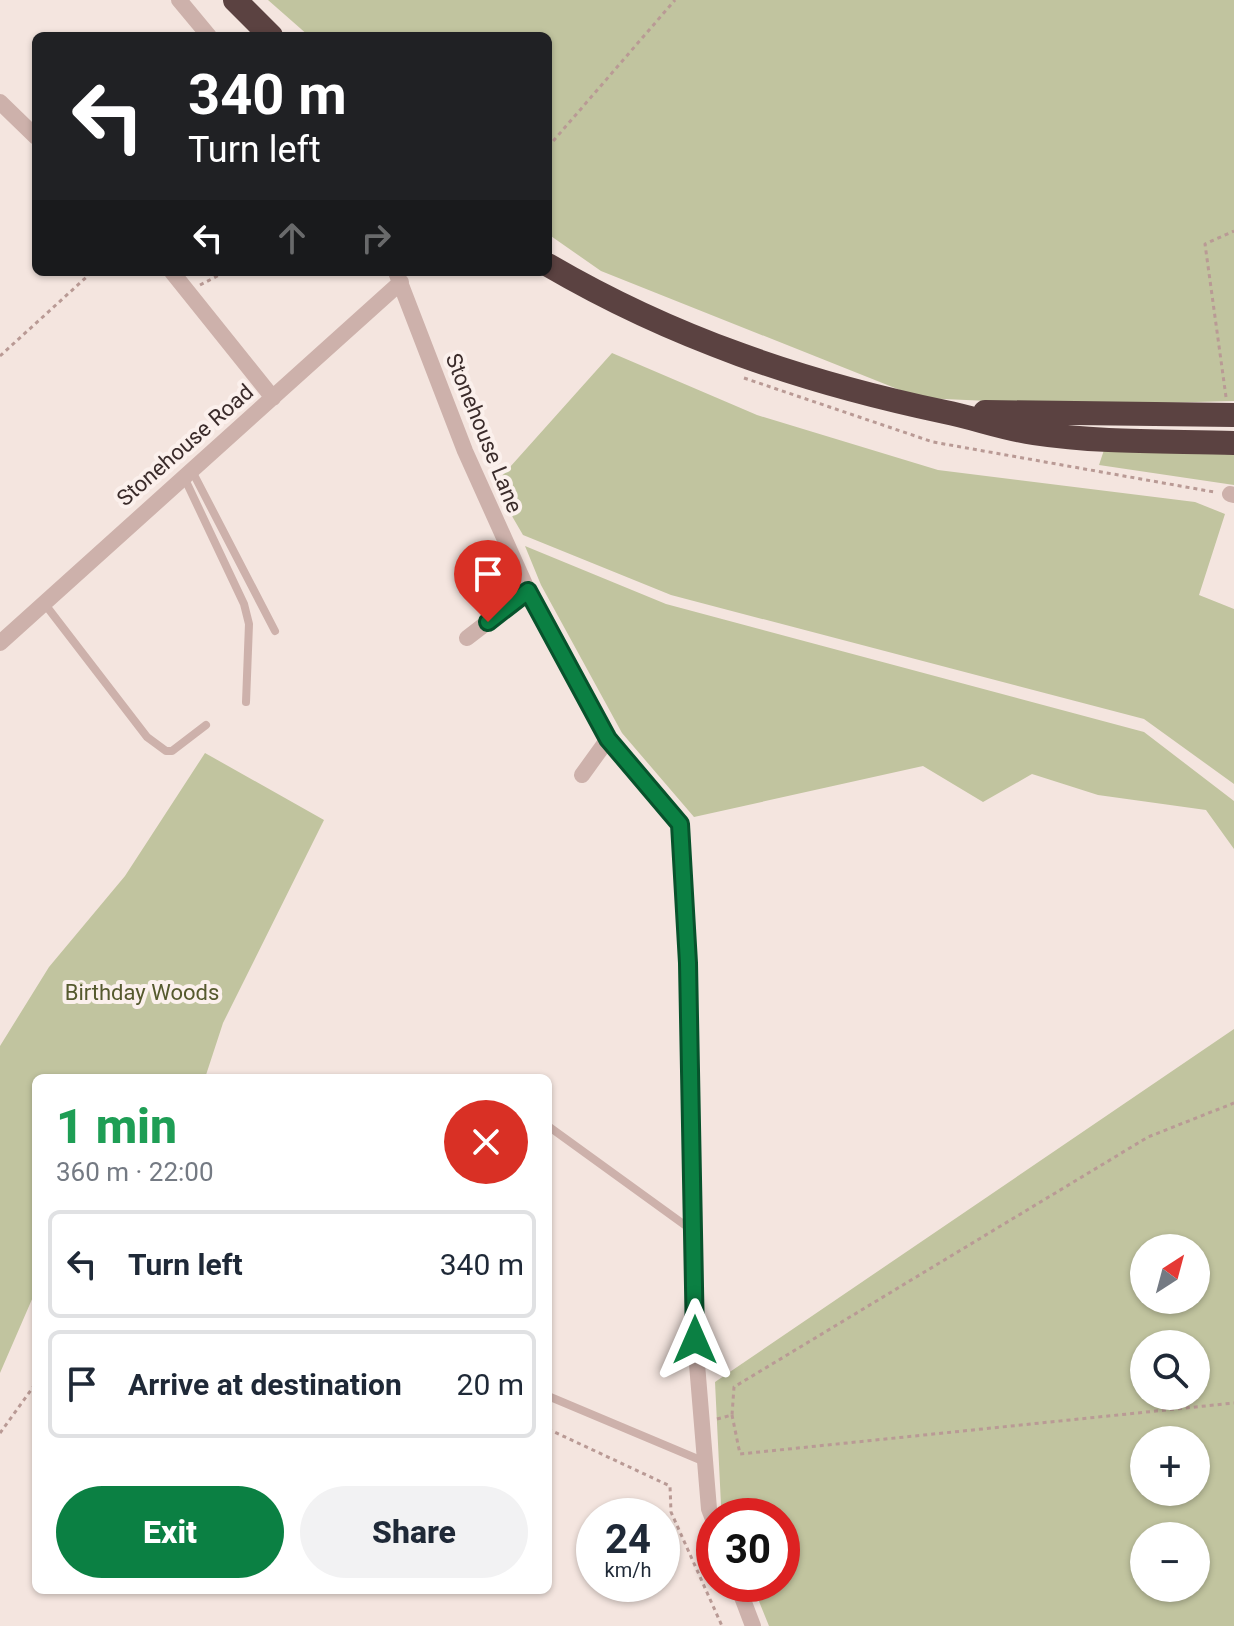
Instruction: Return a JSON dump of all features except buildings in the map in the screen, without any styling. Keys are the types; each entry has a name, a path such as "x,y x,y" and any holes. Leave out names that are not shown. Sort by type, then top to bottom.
{"highway":[{"path":"235,0 267,32"},
{"path":"552,267 637,313 754,362 868,396 1034,433 1116,440 1234,443"},
{"path":"947,412 1230,408"}],"street":[{"path":"179,0 206,32"},
{"path":"0,102 32,133"},
{"path":"176,276 273,398"},
{"name":"Stonehouse Road","path":"0,643 187,471 273,398 398,277"},
{"name":"Stonehouse Lane","path":"398,277 465,451 528,591 608,739 680,824 695,1233 695,1340 708,1498"},
{"path":"467,638 528,591"},
{"path":"582,775 608,739"},
{"path":"744,1602 753,1626"}],"lane":[{"path":"187,471 275,631"},
{"path":"187,471 244,604 249,624 246,702"},
{"path":"44,603 147,737 158,747 172,751 206,725"},
{"path":"552,1129 695,1233"},
{"path":"552,1398 705,1462"}],"path":[{"path":"552,142 675,0"},
{"path":"1230,408 1205,244 1234,231"},
{"path":"0,356 88,276"},
{"path":"189,291 217,276"},
{"path":"1234,1103 1148,1137 734,1387 732,1415 740,1454 1234,1403"},
{"path":"0,1433 32,1389"},
{"path":"702,1422 732,1415"},
{"path":"552,1431 670,1486 671,1512 722,1626"}],"green space":[{"path":"268,0 1234,0 1234,401 1078,405 920,398 601,271 552,237 552,32 304,32"},
{"path":"612,353 757,415 938,470 1195,502 1225,514 1199,595 1234,609 1234,784 1144,719 671,595 523,535 494,485"},
{"path":"1104,450 1234,454 1234,485 1099,465"},
{"path":"525,546 666,604 1144,732 1234,801 1234,849 1206,810 1098,795 1032,774 983,802 923,766 694,817 622,733 541,585"},
{"name":"Birthday Woods","path":"205,753 324,820 223,1023 206,1074 32,1074 32,1299 0,1373 0,1046 49,967 125,876"},
{"path":"1234,1029 1234,1626 769,1626 759,1602 800,1602 800,1498 721,1498 715,1382"}],"route":[{"path":"488,622 528,591 608,739 680,824 688,963 695,1340"}]}
